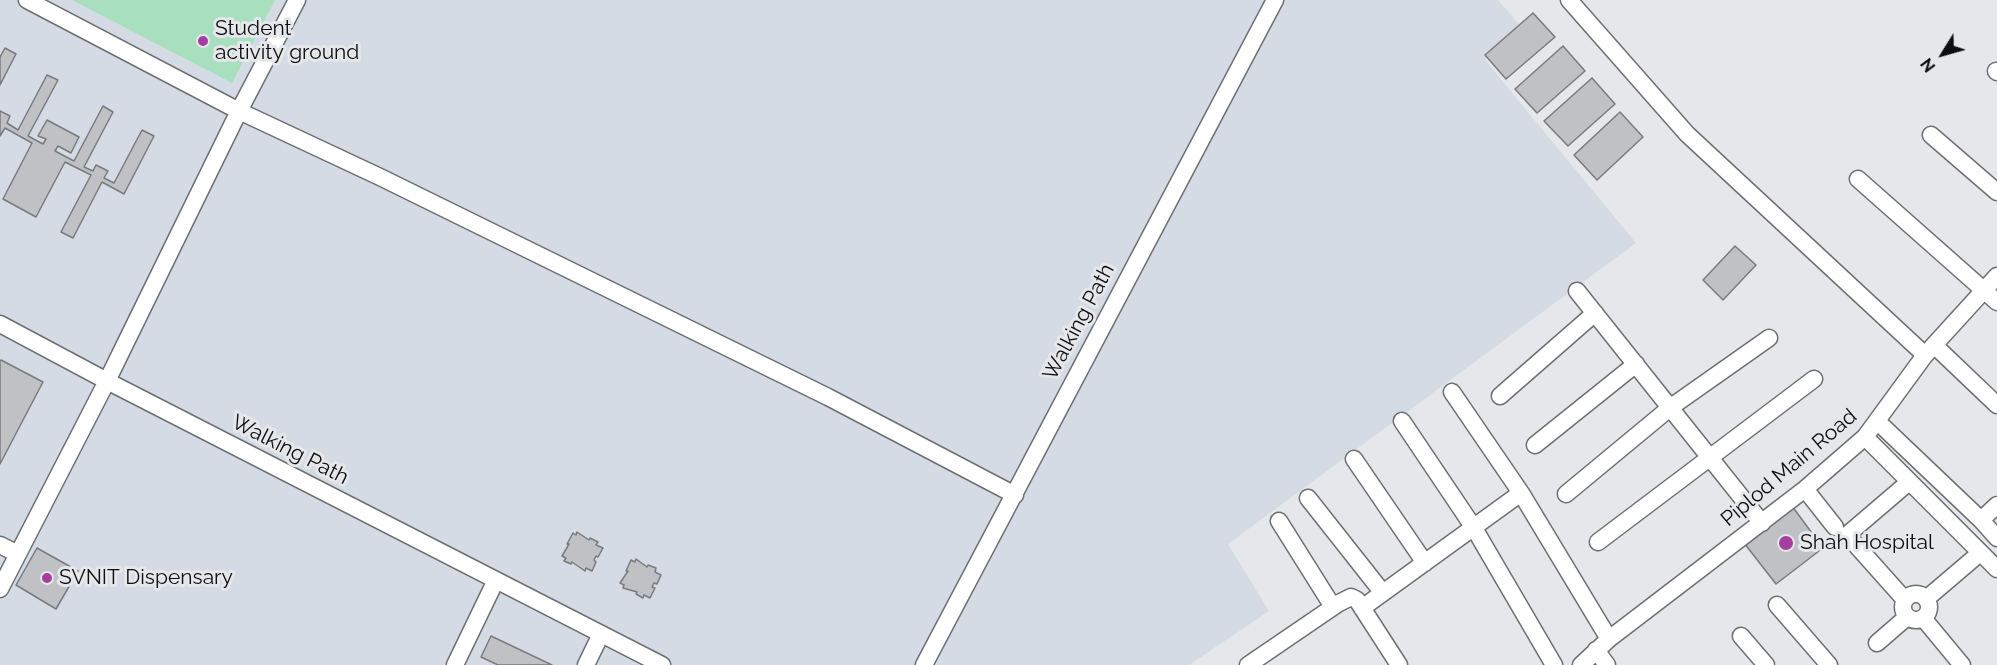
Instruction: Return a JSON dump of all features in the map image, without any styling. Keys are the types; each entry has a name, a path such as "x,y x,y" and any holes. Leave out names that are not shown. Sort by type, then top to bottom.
{"street":[{"path":"27,0 239,111 402,187 828,397 1014,495"},
{"path":"0,589 107,381 239,111 297,0"},
{"name":"Walking Path","path":"924,665 1275,0"},
{"path":"1569,0 1687,134 1930,350 1997,405"},
{"path":"1931,135 1997,192"},
{"path":"1857,179 1991,297"},
{"name":"Piplod Main Road","path":"1581,665 1609,639 1805,489 1865,437 1930,350 1991,297 1997,276"},
{"path":"1577,291 1712,457 1762,523"},
{"path":"1500,396 1594,313"},
{"name":"Walking Path","path":"0,324 662,665"},
{"path":"1566,494 1671,407 1769,338"},
{"path":"1535,444 1636,364"},
{"path":"1598,542 1814,379"},
{"path":"1452,392 1521,493 1609,639"},
{"path":"1402,420 1474,528 1554,665"},
{"path":"1878,422 1997,538"},
{"path":"1865,437 1997,569"},
{"path":"1354,459 1425,563"},
{"path":"1909,482 1847,535 1912,612 1962,665"},
{"path":"1805,489 1835,527"},
{"path":"1362,608 1521,493"},
{"path":"1308,498 1383,593"},
{"path":"1981,520 1997,505"},
{"path":"1279,521 1334,607"},
{"path":"0,545 18,554"},
{"path":"1912,612 1911,595 1916,594 1926,599 1980,553"},
{"path":"455,665 496,580"},
{"path":"1248,665 1351,597 1357,600 1399,665"},
{"path":"1777,605 1829,665"},
{"path":"1877,643 1912,612"},
{"path":"586,665 601,634"},
{"path":"1741,636 1766,665"},
{"path":"1596,650 1607,665"}],"shaded area":[{"path":"0,0 1498,0 1519,24 1485,60 1636,243 1228,544 1269,611 1189,665 0,665"}],"green space":[{"name":"Student activity ground","path":"72,0 275,0 232,83"}],"building":[{"path":"1533,13 1555,37 1506,79 1485,55"},
{"path":"1563,46 1585,71 1537,113 1515,89"},
{"path":"5,48 16,54 0,85 0,57"},
{"path":"47,75 58,80 28,136 43,144 46,139 38,136 47,120 79,137 71,153 58,146 55,151 74,161 103,106 113,112 84,167 93,171 96,165 108,171 104,178 114,183 142,130 154,136 124,194 102,182 73,238 61,232 91,175 65,162 36,217 3,199 32,143 5,128 0,136 0,111 10,116 7,123 18,130"},
{"path":"1592,78 1615,104 1568,146 1544,121"},
{"path":"1620,112 1643,137 1597,180 1574,155"},
{"path":"1735,246 1756,265 1723,300 1703,280"},
{"path":"0,361 43,382 0,464"},
{"path":"1792,506 1823,548 1776,584 1744,543"},
{"path":"577,532 589,540 590,538 598,542 596,545 603,548 594,560 596,562 592,571 586,568 585,571 572,562 571,564 564,561 566,558 562,556 573,533 576,535"},
{"name":"SVNIT Dispensary","path":"37,548 78,571 56,609 16,585"},
{"path":"636,559 647,567 648,565 656,568 655,572 661,575 657,584 654,583 652,587 655,588 650,598 644,595 643,598 636,594 637,592 623,588 624,585 620,583 628,571 626,571 631,560 635,562"},
{"path":"491,636 552,665 498,665 481,657"}],"place":[{"name":"Student activity ground","path":"203,41"},
{"name":"Shah Hospital","path":"1786,543"},
{"name":"SVNIT Dispensary","path":"47,578"}]}
